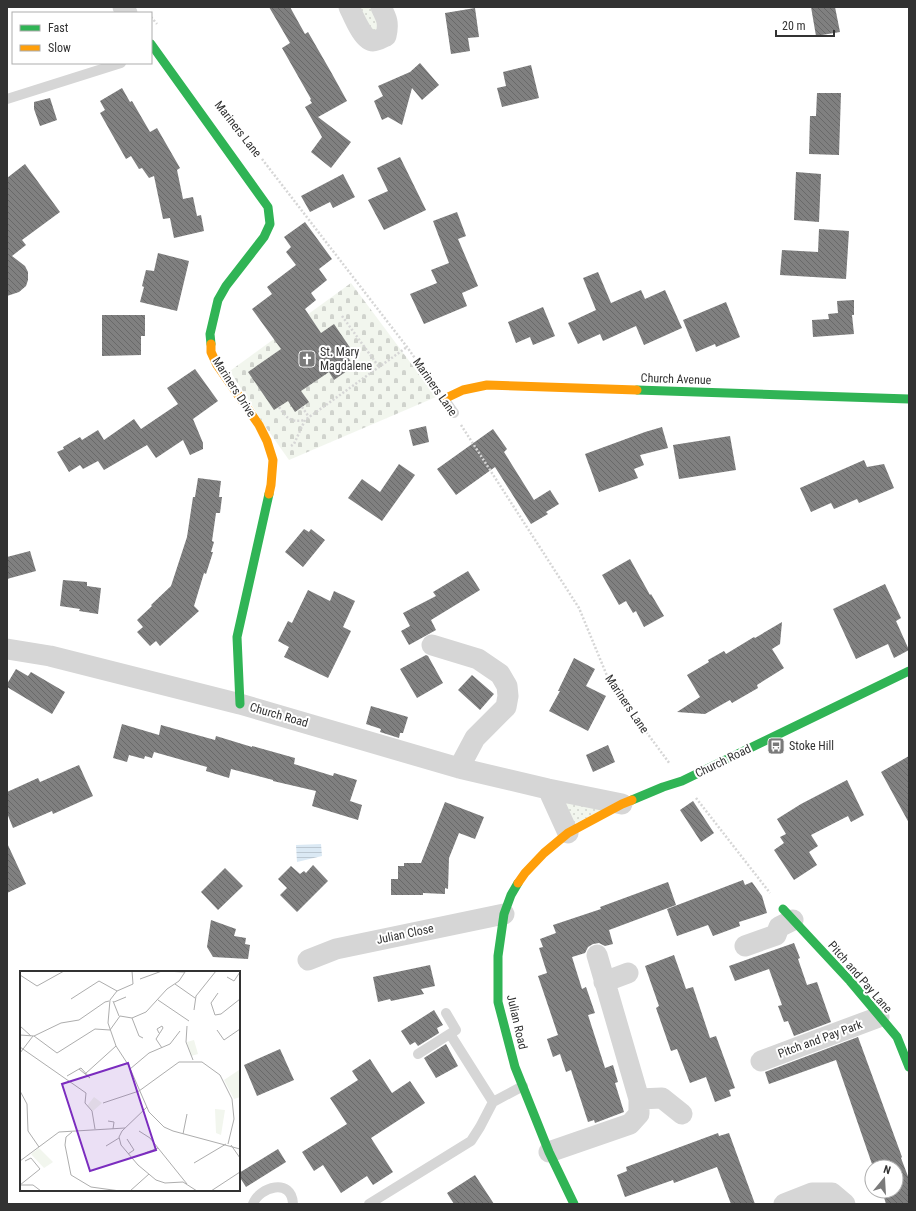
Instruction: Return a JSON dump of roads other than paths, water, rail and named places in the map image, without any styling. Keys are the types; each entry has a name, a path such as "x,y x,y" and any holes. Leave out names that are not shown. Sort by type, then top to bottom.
{"street":[{"path":"349,7 364,36 373,41 386,36 388,27 387,19 381,7"},
{"name":"Mariners Drive","path":"153,50 268,207 270,224 264,237 226,286 218,300 210,334 211,352 217,365 259,425 273,458 271,485 238,637 240,704"},
{"name":"Church Avenue","path":"444,399 463,390 487,386 909,398"},
{"path":"432,645 478,659 500,674 507,686 508,696 506,707 475,738 459,768"},
{"name":"Church Road","path":"7,649 50,656 240,704 459,768 548,789 622,804"},
{"name":"Church Road","path":"568,833 622,804 663,786 682,781 909,671"},
{"path":"548,789 568,833"},
{"name":"Julian Road","path":"568,833 544,853 525,873 511,895 504,914 498,956 498,1002 515,1067 549,1152 574,1204"},
{"name":"Julian Close","path":"308,960 336,949 504,914"},
{"path":"745,946 776,935 779,927 788,914"},
{"name":"Pitch and Pay Lane","path":"788,914 850,982 897,1037 909,1066"},
{"path":"549,1152 630,1124 639,1114 638,1099 597,955"},
{"path":"604,982 628,973"},
{"name":"Pitch and Pay Park","path":"761,1061 879,1017"},
{"path":"638,1099 662,1098 682,1114"},
{"path":"784,1204 812,1192 832,1193 844,1204"}],"lane":[{"path":"7,99 118,64"},
{"name":"Mariners Lane","path":"444,399 454,413"},
{"path":"418,1054 456,1030 446,1013"},
{"path":"450,1034 493,1102"},
{"path":"369,1204 471,1141 480,1128 493,1102 523,1086"},
{"path":"253,1204 258,1196 269,1189 277,1187 284,1188 289,1191 292,1196 293,1204"}],"place":[{"name":"St. Mary Magdalene","path":"307,359"},
{"name":"Stoke Hill","path":"776,746"}]}
